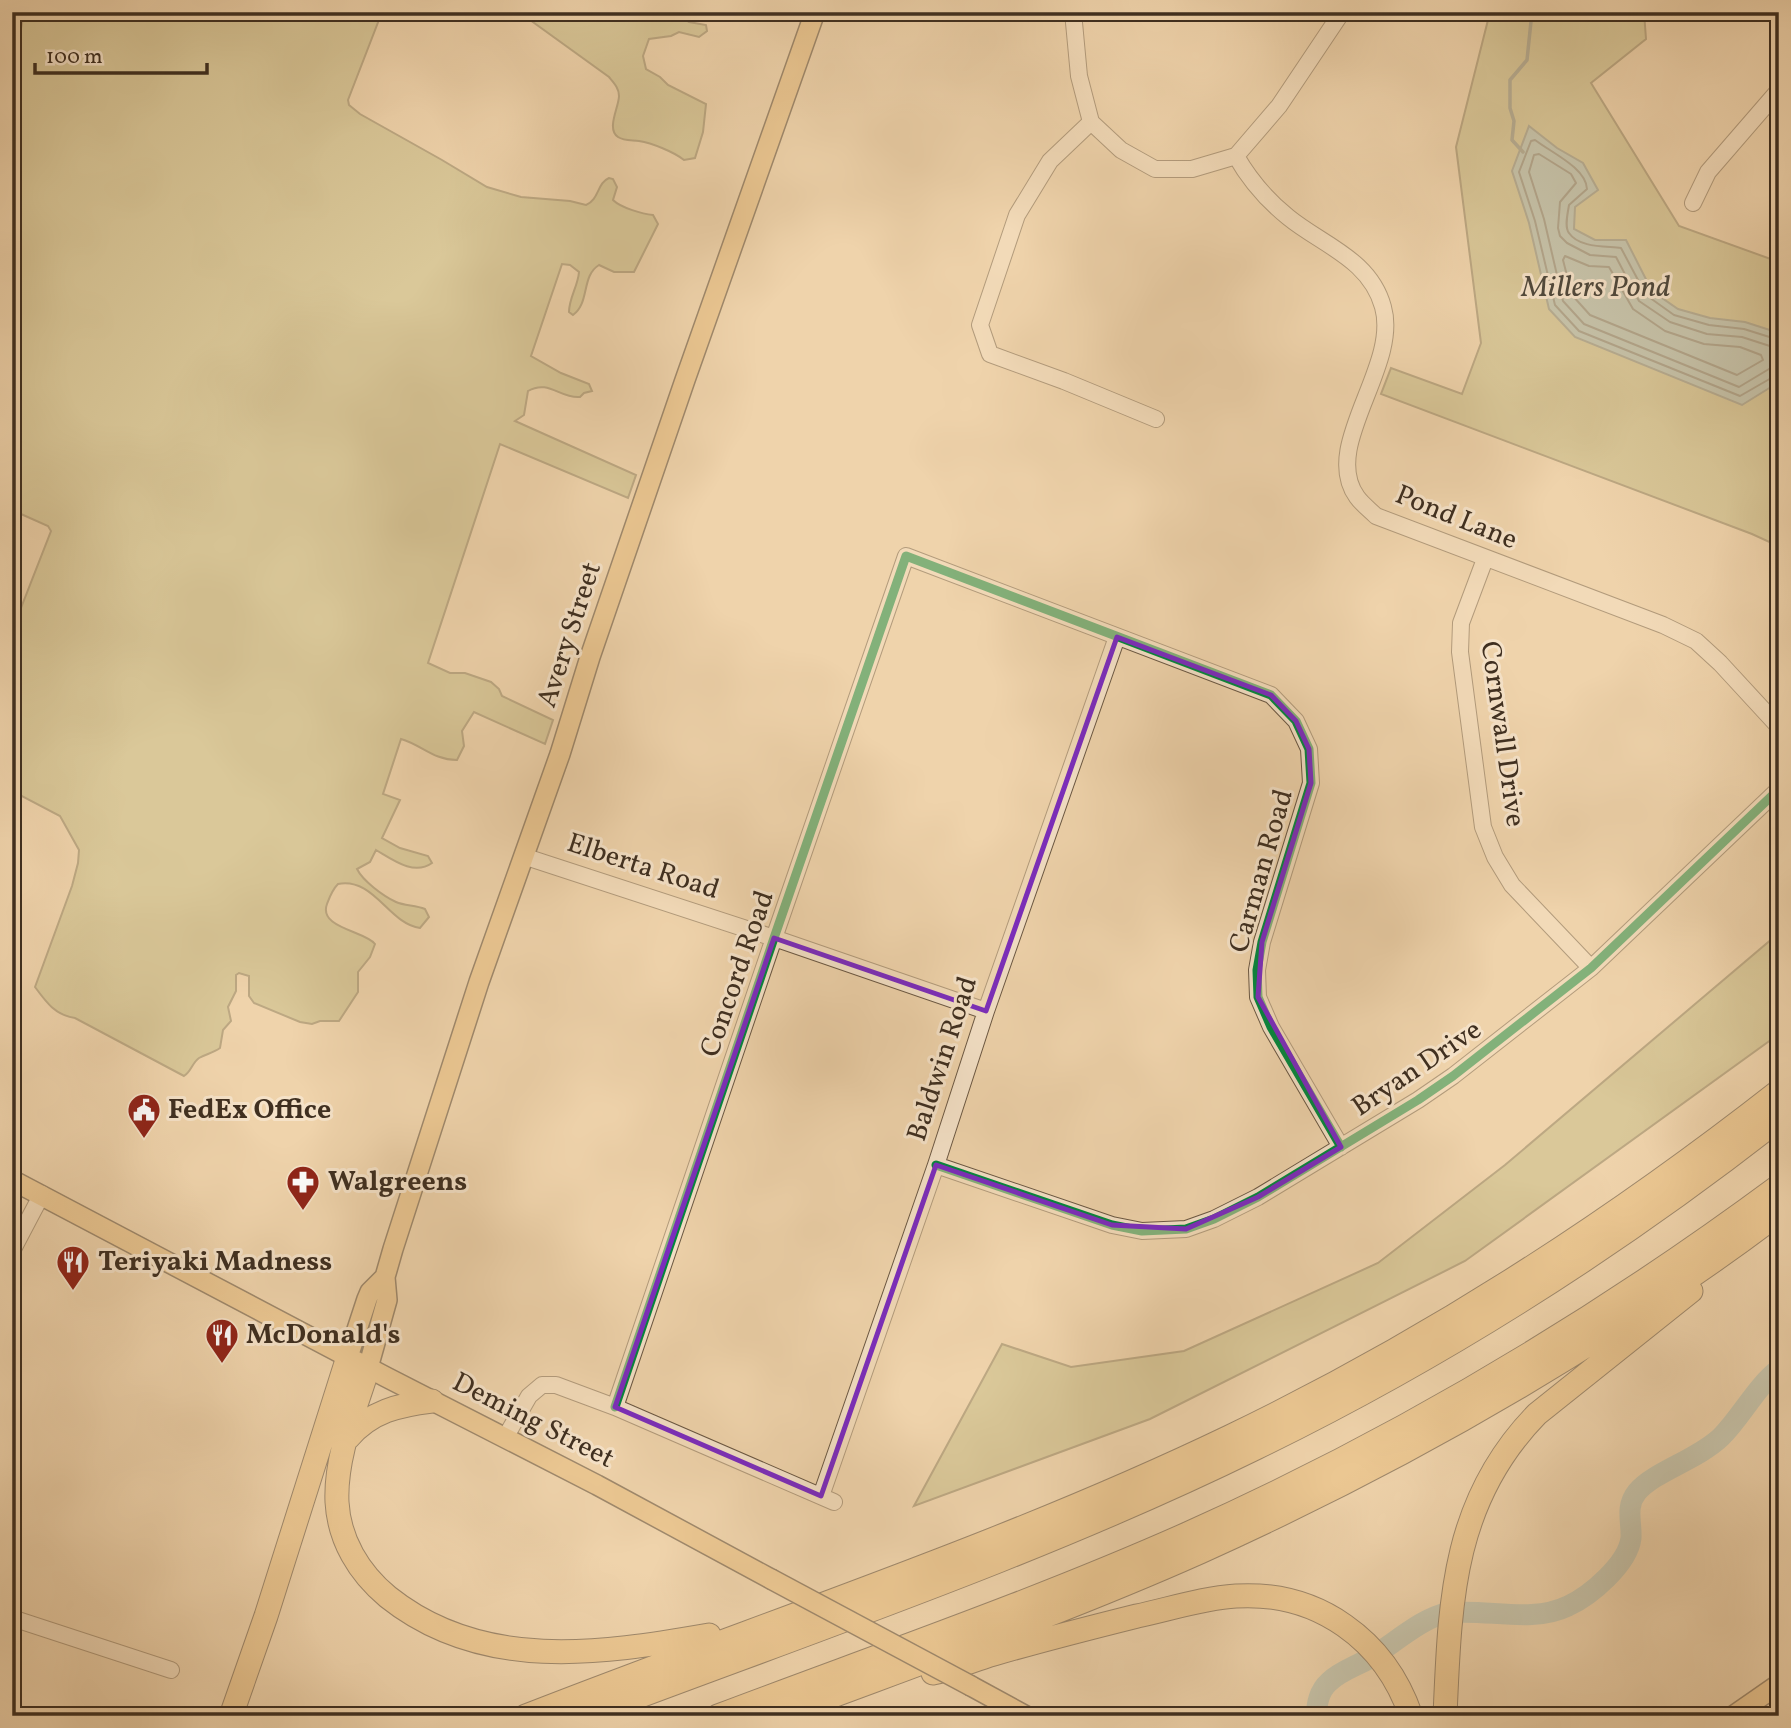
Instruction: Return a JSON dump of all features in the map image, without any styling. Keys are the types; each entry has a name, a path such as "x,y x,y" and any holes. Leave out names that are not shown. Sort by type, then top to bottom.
{"highway":[{"path":"526,1716 1063,1511 1198,1452 1284,1409 1429,1330 1541,1262 1662,1179 1779,1091"},
{"path":"587,1716 1044,1542 1255,1449 1369,1389 1508,1308 1647,1217 1779,1119"},
{"path":"718,1716 1125,1561 1319,1471 1429,1413 1541,1348 1647,1280 1779,1186"},
{"path":"1444,1716 1454,1585 1460,1552 1477,1502 1502,1456 1528,1424 1552,1401 1665,1314 1779,1214"},
{"path":"779,1716 1162,1568 1343,1483 1452,1425 1566,1358 1675,1287 1779,1214"},
{"path":"358,1363 339,1475 337,1500 340,1525 350,1552 365,1574 386,1595 413,1614 475,1642 506,1649 540,1652 579,1653 649,1646 767,1624"},
{"path":"231,1716 358,1363"},
{"path":"346,1440 363,1423 380,1412 432,1401"},
{"path":"847,1690 938,1672 1062,1635 1225,1597 1262,1597 1300,1604 1329,1616 1360,1638 1376,1652 1390,1671 1411,1716"}],"main road":[{"name":"Avery Street","path":"358,1363 387,1300 385,1277 469,1012 561,754 590,657 815,12"},
{"name":"Deming Street","path":"12,1180 358,1363 597,1485 1026,1716"},
{"path":"1733,1716 1779,1684"}],"street":[{"path":"1073,12 1079,76 1091,122 1121,150 1155,169 1192,169 1236,156 1279,106 1342,12"},
{"path":"1693,203 1708,172 1779,90"},
{"path":"1091,122 1050,161 1017,215 979,325 990,354 1156,419"},
{"name":"Pond Lane","path":"1236,156 1247,176 1288,217 1355,262 1374,285 1384,309 1384,337 1376,373 1350,442 1347,472 1356,496 1376,516 1663,625 1696,641 1779,727"},
{"name":"Carman Road","path":"906,556 1271,695 1296,720 1309,749 1311,783 1262,942 1257,970 1258,996 1271,1027 1341,1147"},
{"name":"Concord Road","path":"615,1407 906,556"},
{"name":"Cornwall Drive","path":"1485,559 1461,623 1460,652 1483,827 1495,857 1513,885 1591,968"},
{"name":"Baldwin Road","path":"615,1407 827,1499 986,1011 1117,637"},
{"name":"Bryan Drive","path":"936,1165 1112,1225 1142,1231 1186,1229 1214,1219 1258,1197 1454,1076 1591,968 1779,789"},
{"name":"Elberta Road","path":"523,856 774,937 986,1011"},
{"path":"12,1251 42,1194"},
{"path":"505,1438 528,1396 542,1385 562,1386 615,1407"},
{"path":"12,1618 171,1670"}],"highlighted area":[{"path":"1117,637 1271,695 1296,721 1309,749 1311,783 1262,942 1258,997 1341,1147 1258,1197 1186,1229 1112,1225 936,1165 821,1496 615,1407 774,938 986,1011"}],"shaded area":[{"path":"24,12 382,12 348,100 349,105 360,114 487,187 521,197 586,205 605,180 613,179 617,187 613,200 627,208 653,215 658,224 634,272 614,272 599,265 593,270 582,304 573,315 569,312 569,307 579,272 570,265 562,264 531,356 561,373 589,384 592,391 580,397 573,397 548,388 535,388 528,391 524,415 515,421 636,475 628,498 500,444 428,663 450,673 465,673 491,682 502,696 553,720 545,744 474,712 462,731 464,746 457,760 441,758 401,739 383,794 400,800 382,838 400,848 428,856 432,863 425,867 411,867 376,850 370,862 357,869 385,896 399,903 425,909 429,917 420,928 409,925 362,887 338,884 327,904 329,919 375,944 370,957 358,972 358,992 339,1021 312,1024 300,1022 254,1003 249,996 249,976 239,973 236,975 236,991 228,1007 231,1021 223,1030 220,1048 199,1058 184,1076 75,1018 56,1011 35,987 72,886 79,850 60,816 12,791 12,631 51,531 48,526 12,510 12,79"},
{"path":"519,12 674,12 689,22 706,25 707,31 699,37 679,32 649,39 643,56 646,69 668,85 706,104 703,132 695,158 684,160 656,146 618,137 613,123 619,93 613,81"},
{"path":"1490,12 1644,12 1646,39 1591,83 1679,226 1779,262 1779,549 1752,534 1381,394 1391,368 1462,394 1481,343 1456,147"},
{"path":"1779,933 1779,1034 1465,1261 1150,1419 914,1506 1002,1344 1071,1367 1184,1351 1378,1263 1505,1165"}],"water":[{"name":"Millers Pond","path":"1529,126 1557,148 1583,163 1598,190 1575,207 1574,229 1595,240 1626,240 1652,291 1678,309 1710,318 1745,322 1776,332 1779,382 1742,405 1575,337 1549,309 1529,223 1512,171"}],"waterway":[{"path":"1523,152 1512,140 1514,121 1510,108 1510,80 1527,60 1532,12"},
{"path":"1316,1716 1321,1693 1333,1678 1370,1658 1428,1620 1447,1613 1462,1612 1539,1614 1568,1606 1587,1595 1616,1568 1628,1548 1631,1538 1630,1509 1637,1492 1654,1478 1721,1437 1779,1369"}],"cycle path":[{"path":"615,1407 906,556 1271,695 1296,721 1309,749 1311,783 1262,942 1257,970 1258,997 1271,1027 1341,1147"},
{"path":"936,1165 1112,1225 1142,1231 1186,1229 1214,1219 1258,1197 1453,1076 1591,968 1779,789"}],"place":[{"name":"FedEx Office","path":"144,1140"},
{"name":"Walgreens","path":"303,1212"},
{"name":"Teriyaki Madness","path":"73,1292"},
{"name":"McDonald's","path":"222,1365"}]}
